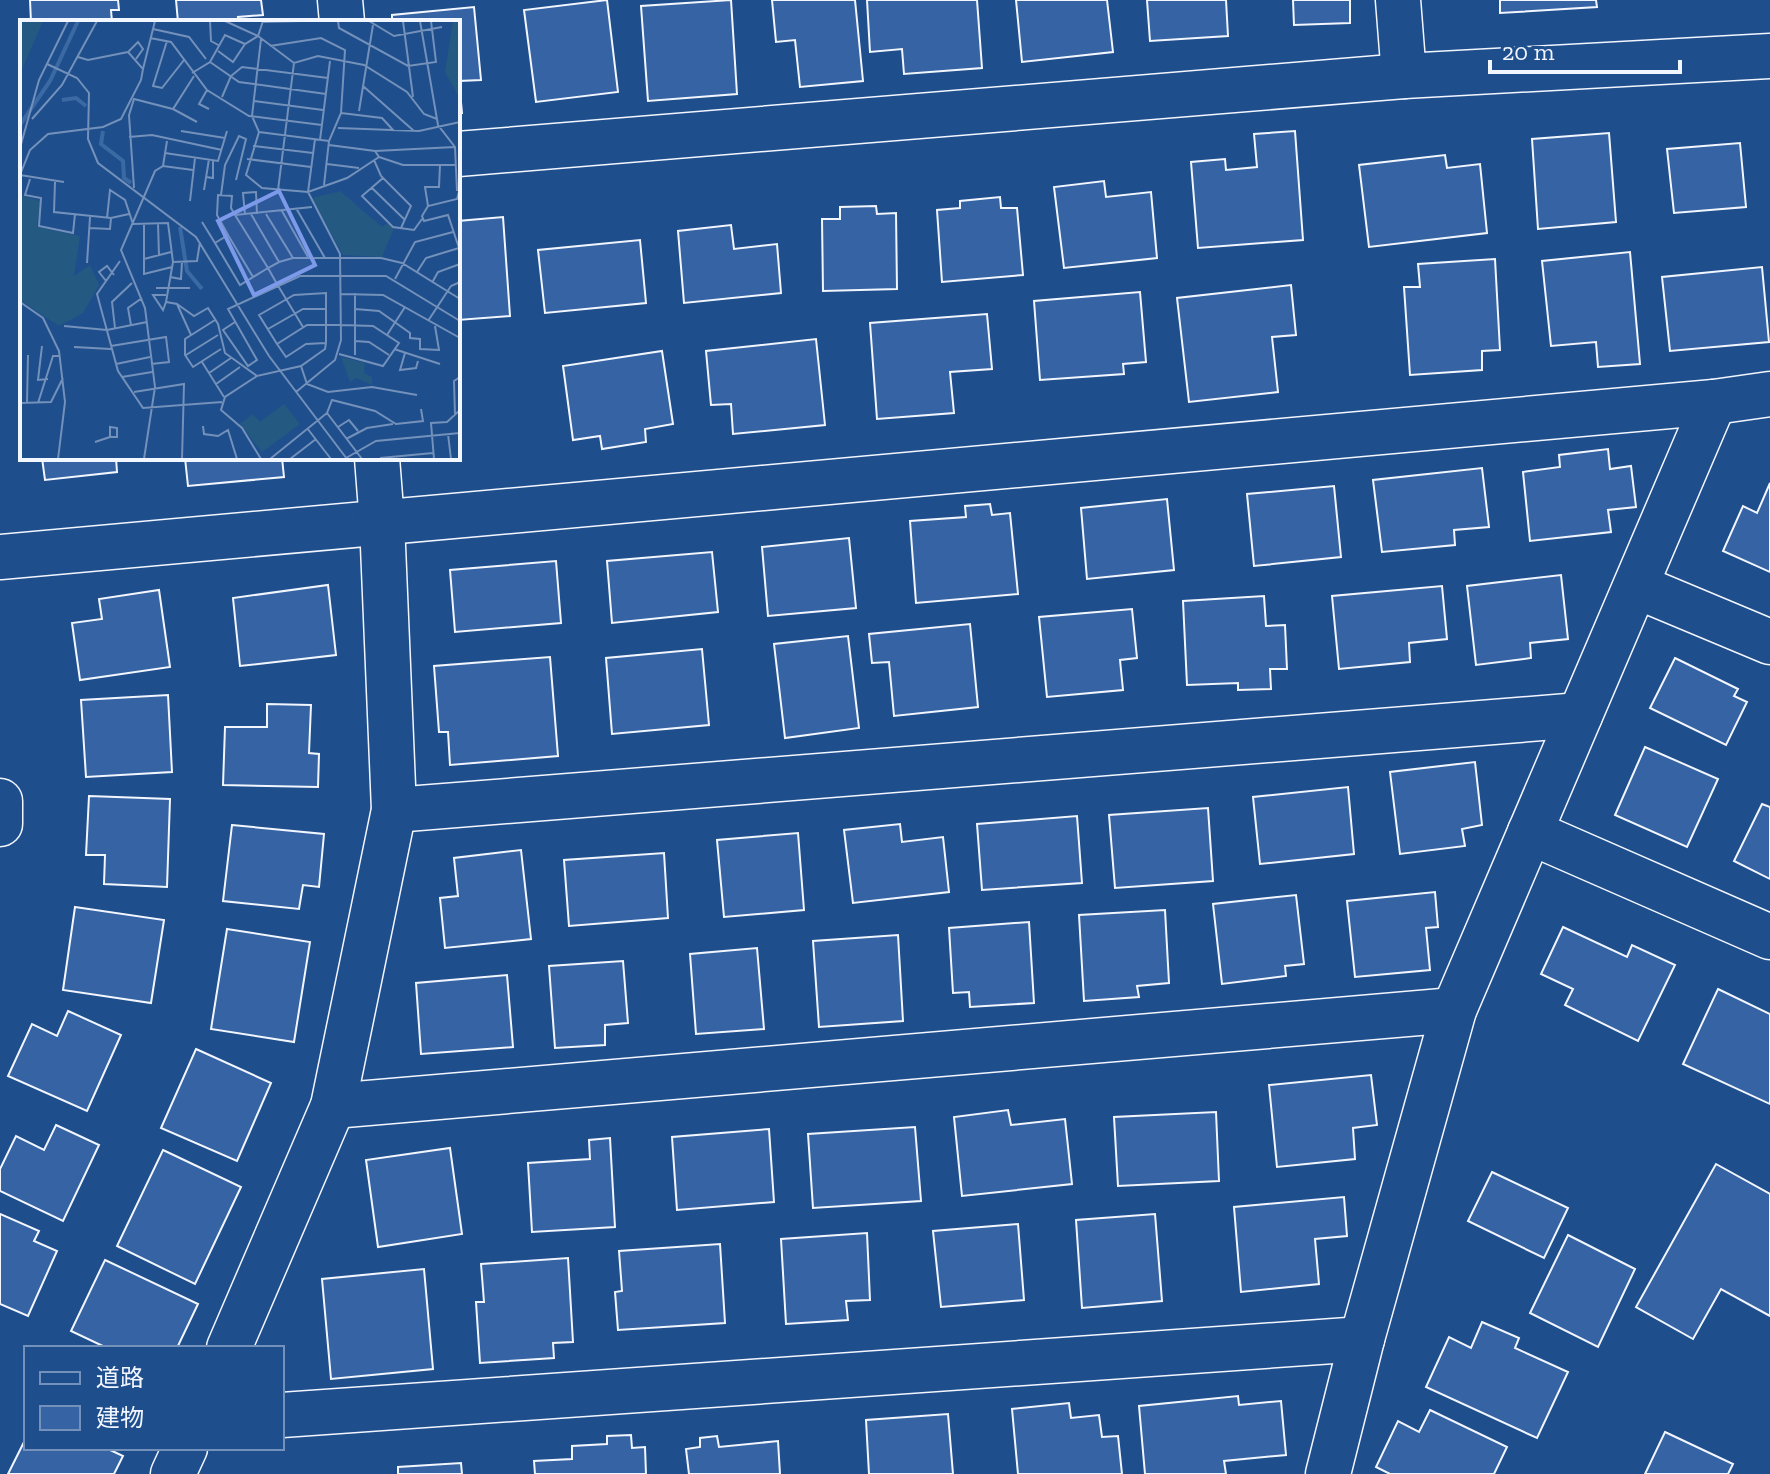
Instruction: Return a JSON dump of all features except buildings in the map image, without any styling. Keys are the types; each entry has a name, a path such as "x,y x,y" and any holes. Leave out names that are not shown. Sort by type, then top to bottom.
{"street":[{"path":"340,0 342,20"},
{"path":"1398,0 1404,76"},
{"path":"460,154 1404,76 1770,56"},
{"path":"0,557 1714,402 1770,394"},
{"path":"1328,1474 1362,1339 1454,1010 1714,402"},
{"path":"230,1346 333,1106 394,810 377,460"},
{"path":"1636,586 1770,642"},
{"path":"394,810 1580,715"},
{"path":"0,801 0,824"},
{"path":"1530,832 1770,937"},
{"path":"333,1106 1454,1010"},
{"path":"284,1415 1362,1339"},
{"path":"173,1474 184,1450"}]}
